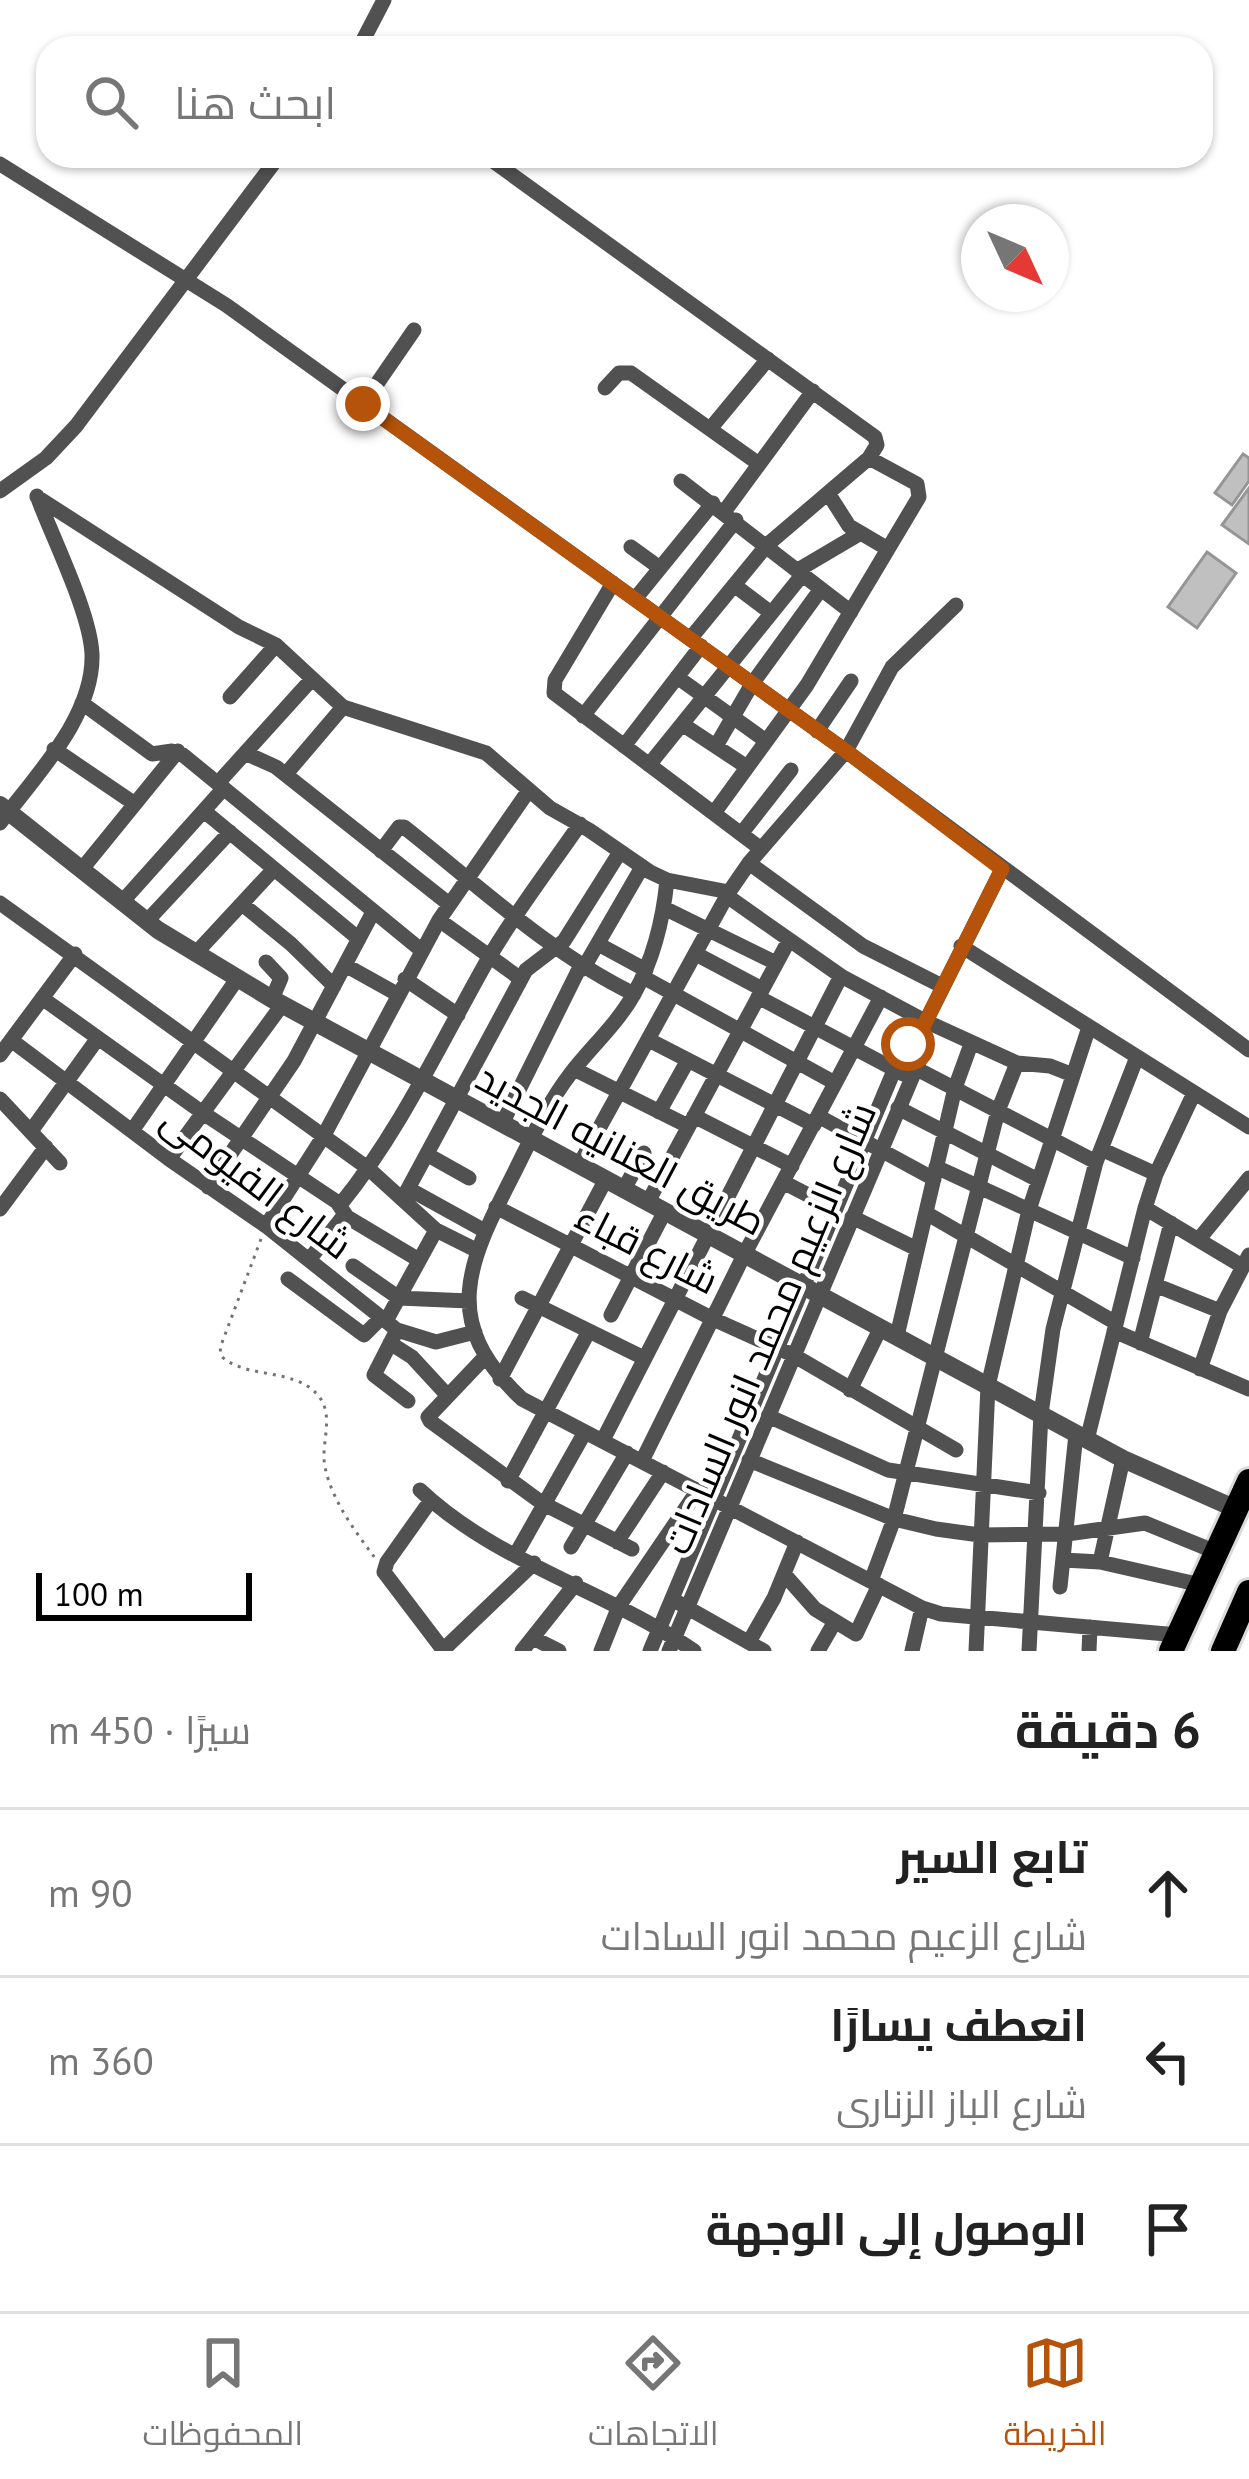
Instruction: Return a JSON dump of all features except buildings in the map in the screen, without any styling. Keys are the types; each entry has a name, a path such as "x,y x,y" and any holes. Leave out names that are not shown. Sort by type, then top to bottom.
{"highway":[{"path":"1174,1643 1249,1481"},
{"path":"1234,1642 1249,1592"}],"street":[{"path":"365,36 384,0"},
{"path":"0,164 226,305 846,751 1249,1050"},
{"path":"1,488 28,472 76,426 270,168"},
{"path":"503,168 875,436 877,446 869,458 767,544 624,746"},
{"path":"363,404 414,330"},
{"path":"710,429 768,359"},
{"path":"605,388 619,373 631,373 759,464"},
{"path":"584,716 660,617 724,512 813,391"},
{"path":"714,813 788,710 919,496 920,488 869,458"},
{"path":"3,813 54,749 82,703 91,670 90,637 28,472"},
{"path":"681,481 851,612"},
{"path":"828,494 859,534 888,549"},
{"path":"38,496 239,627 277,645 343,706 486,753 550,808 642,867 667,880 728,894 788,942 923,1025 1017,1063 1050,1066 1073,1075"},
{"path":"635,599 660,568 724,512"},
{"path":"649,765 800,572 859,534"},
{"path":"632,547 660,568"},
{"path":"613,583 553,686 558,698 761,849"},
{"path":"734,585 771,613"},
{"path":"716,746 752,684 821,589"},
{"path":"579,1165 728,894 846,751 892,667 956,605"},
{"path":"230,698 277,645"},
{"path":"677,677 766,741"},
{"path":"122,902 312,679"},
{"path":"817,730 851,681"},
{"path":"82,703 152,754 178,751 422,950"},
{"path":"286,774 343,706"},
{"path":"682,724 747,766"},
{"path":"54,749 135,804"},
{"path":"82,869 178,751"},
{"path":"245,753 286,774 449,904"},
{"path":"741,834 791,770"},
{"path":"266,1226 323,1137 439,920 530,790"},
{"path":"204,811 358,939"},
{"name":"طريق العنانيه الجديد","path":"3,813 147,921 277,1002 1123,1459 1236,1509"},
{"path":"309,1260 422,1080 490,956 580,824"},
{"path":"381,851 401,826 555,949 634,994"},
{"path":"147,921 230,832"},
{"path":"406,1194 521,979 532,963 568,936 620,852"},
{"path":"749,863 862,946 942,986"},
{"path":"502,1124 582,968 642,867"},
{"path":"196,954 274,868"},
{"name":"شارع الزعيم محمد انور السادات","path":"812,1289 835,1209 895,1070 1002,869"},
{"path":"667,880 645,973 613,1026 574,1070 531,1139 476,1250 469,1301 485,1357 522,1399 922,1608 1090,1627 1174,1643"},
{"path":"0,903 369,1169 406,1194 485,1231"},
{"path":"242,904 334,986"},
{"path":"664,908 776,963"},
{"path":"208,1186 272,1099 373,912"},
{"path":"439,920 521,979"},
{"path":"611,1315 631,1277 691,1121 788,942"},
{"path":"598,944 674,994 836,1083"},
{"path":"961,946 1249,1127"},
{"path":"0,1055 75,954"},
{"path":"695,954 895,1070 955,1088 1051,1138 1156,1174"},
{"path":"169,1159 277,1002 280,979 266,962"},
{"path":"345,965 458,1016"},
{"path":"603,1440 841,976"},
{"path":"132,1131 237,979"},
{"path":"571,1546 634,1457 713,1319 881,997"},
{"path":"42,998 419,1260"},
{"name":"شارع الزعيم محمد انور السادات","path":"672,1644 679,1603 713,1499 812,1289 852,1217 922,1049 923,1025"},
{"path":"976,1651 972,1582 980,1535 988,1386 1029,1210 1089,1027"},
{"path":"31,1131 98,1038"},
{"name":"شارع الفيومى","path":"11,1040 334,1280 388,1328 448,1396"},
{"path":"649,1040 775,1105 979,1187 1132,1258"},
{"path":"850,1390 889,1332 917,1249 955,1088 971,1044"},
{"path":"1029,1651 1041,1414 1061,1293 1099,1156 1137,1057"},
{"path":"659,1112 688,1060"},
{"path":"785,1576 833,1623 859,1633 907,1474 998,1111 1017,1063"},
{"path":"574,1070 659,1112 753,1146 835,1209"},
{"path":"1060,1588 1082,1437 1156,1174 1194,1093"},
{"path":"0,1099 60,1163"},
{"path":"898,1108 1038,1180"},
{"path":"0,1210 46,1147"},
{"path":"624,1189 644,1153"},
{"path":"428,1154 469,1178"},
{"path":"1198,1239 1249,1178"},
{"path":"500,1379 606,1179"},
{"path":"406,1194 436,1230 476,1250"},
{"name":"شارع قباء","path":"496,1208 785,1352 956,1450"},
{"path":"1145,1208 1198,1239 1247,1258 1220,1311 1200,1369"},
{"path":"926,1213 1140,1343 1249,1389"},
{"path":"852,1217 917,1249"},
{"path":"1140,1343 1172,1223"},
{"path":"408,1401 374,1377 399,1298 436,1230"},
{"path":"353,1266 399,1298 469,1301"},
{"path":"288,1279 364,1335 388,1328 436,1342 475,1332"},
{"path":"318,1301 334,1280"},
{"path":"1156,1285 1220,1311"},
{"path":"522,1298 644,1358"},
{"path":"508,1480 589,1331"},
{"name":"شارع الزعيم محمد انور السادات","path":"713,1499 749,1460 768,1417 785,1352"},
{"path":"485,1357 428,1417 542,1503 625,1546 663,1472"},
{"path":"768,1417 856,1459 907,1474 1039,1493"},
{"path":"516,1554 586,1432"},
{"path":"1100,1562 1123,1459"},
{"path":"749,1460 895,1519 980,1535 1067,1534 1155,1524 1216,1552"},
{"path":"534,1563 443,1651 387,1579 384,1568 426,1495 460,1522 659,1629 672,1644 694,1651"},
{"path":"601,1651 619,1606 713,1499"},
{"path":"679,1603 757,1646 797,1542"},
{"path":"1063,1560 1100,1562 1201,1585"},
{"path":"560,1651 527,1644 576,1583"},
{"name":"شارع الزعيم محمد انور السادات","path":"650,1651 659,1629 679,1603"},
{"path":"912,1651 922,1608"},
{"path":"818,1651 833,1623"},
{"path":"1089,1651 1090,1627"}],"path":[{"path":"266,1226 220,1348 222,1357 230,1364 298,1382 317,1394 327,1409 324,1466 350,1526 384,1568"}],"route":[{"path":"363,404 846,751 1002,869 922,1029 908,1044"}]}
